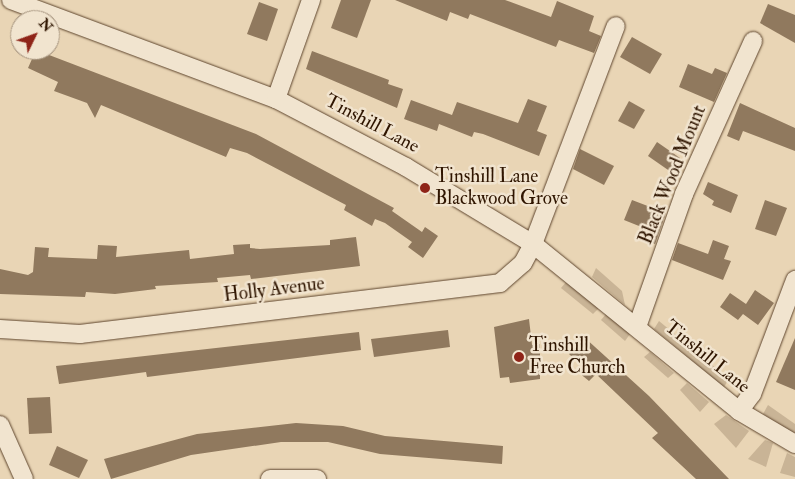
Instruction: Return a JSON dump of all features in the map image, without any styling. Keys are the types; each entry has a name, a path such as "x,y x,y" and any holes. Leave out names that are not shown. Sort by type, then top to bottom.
{"street":[{"name":"Tinshill Lane","path":"11,0 276,99 406,167 533,244 739,410 795,444"},
{"path":"276,99 312,0"},
{"name":"Holly Avenue","path":"0,329 80,334 476,289 507,278 523,262 533,244 616,26"},
{"name":"Black Wood Mount","path":"637,327 684,194 753,40"},
{"path":"739,410 752,394 793,291"},
{"path":"0,425 24,479"},
{"path":"270,479 317,479"}],"shaded area":[{"path":"596,268 622,291 625,305 592,277"},
{"path":"567,281 599,308 593,314 561,288"},
{"path":"606,314 630,334 625,341 601,320"},
{"path":"659,321 729,379 724,387 654,329"},
{"path":"650,352 674,373 668,378 644,357"},
{"path":"687,383 709,402 700,412 680,390"},
{"path":"768,405 795,424 795,434 763,414"},
{"path":"726,415 749,431 736,448 714,424"},
{"path":"765,440 773,443 766,467 748,459"},
{"path":"787,453 795,457 795,477 780,473"}],"building":[{"path":"341,0 371,0 357,38 331,28"},
{"path":"395,0 505,0 551,17 557,1 594,16 589,31 601,36 594,53 559,40 556,47 470,14 468,19 450,12 447,21"},
{"path":"259,2 278,9 267,41 247,34"},
{"path":"768,4 795,15 795,43 760,23"},
{"path":"632,37 662,54 650,74 620,57"},
{"path":"312,51 389,80 388,84 403,89 397,108 306,69"},
{"path":"60,59 256,134 394,208 392,211 422,232 425,227 438,236 423,258 408,247 412,242 385,223 375,219 372,226 344,210 346,205 247,153 230,148 226,157 101,105 95,118 87,103 54,91 58,82 28,68 32,60"},
{"path":"688,64 712,74 715,68 727,73 714,102 679,87"},
{"path":"528,99 547,106 537,131 547,135 539,156 483,134 474,132 472,137 439,124 437,131 404,119 411,100 452,115 457,102 518,123"},
{"path":"629,101 645,110 634,129 618,121"},
{"path":"740,103 795,128 795,151 743,131 739,141 727,136"},
{"path":"657,142 680,158 671,172 648,156"},
{"path":"580,149 614,166 604,185 573,169"},
{"path":"708,182 738,195 731,213 712,205 714,201 703,194"},
{"path":"632,200 666,213 655,244 640,238 644,228 624,220"},
{"path":"765,200 787,208 776,236 755,229"},
{"path":"356,237 360,266 251,279 250,275 217,278 218,282 155,286 156,289 115,294 86,292 85,297 0,294 0,269 28,275 33,272 35,247 49,248 48,257 97,259 98,245 117,246 116,257 189,250 190,259 234,254 233,245 250,244 250,248 260,249 330,245 330,240"},
{"path":"713,240 729,246 724,259 731,261 723,280 672,260 678,243 708,254"},
{"path":"755,290 774,303 758,325 743,314 738,320 720,307 730,293 746,304"},
{"name":"Tinshill Free Church","path":"529,319 532,345 540,344 540,379 510,383 509,377 500,378 494,327"},
{"path":"448,330 450,347 374,357 371,339"},
{"path":"359,332 361,350 147,377 146,372 59,384 56,366"},
{"path":"584,337 649,396 729,479 696,479 652,438 658,433 596,374 589,381 578,372 583,367 569,354"},
{"path":"795,338 795,390 776,382"},
{"path":"50,397 52,433 29,434 27,398"},
{"path":"296,423 343,426 385,436 503,446 502,464 380,454 328,442 281,442 191,455 111,479 104,459 197,434"},
{"path":"57,446 88,460 79,478 49,465"}],"place":[{"name":"Tinshill Lane Blackwood Grove","path":"425,188"},
{"name":"Tinshill Free Church","path":"519,357"}]}
